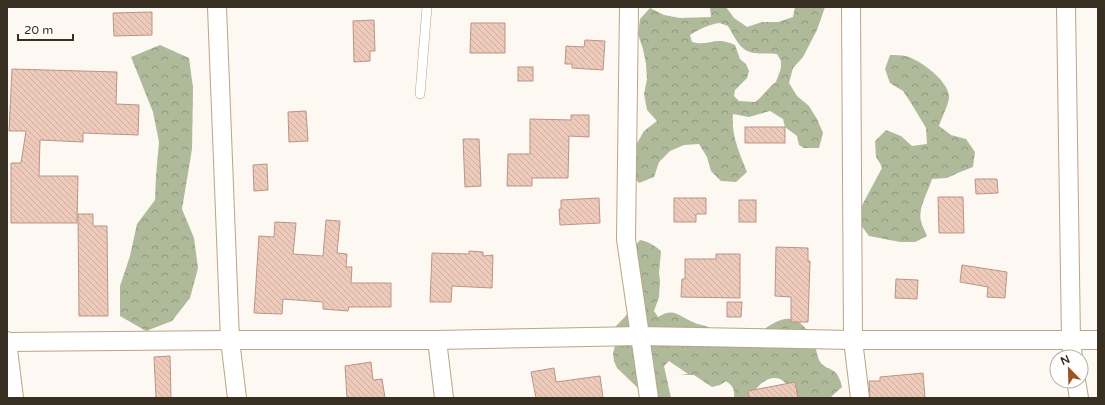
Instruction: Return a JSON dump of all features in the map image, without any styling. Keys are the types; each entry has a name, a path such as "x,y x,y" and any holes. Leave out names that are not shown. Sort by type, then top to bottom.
{"street":[{"path":"217,7 230,340 237,398"},
{"path":"629,7 626,239 649,398"},
{"path":"851,7 853,340 860,398"},
{"path":"1066,7 1072,349"},
{"path":"14,398 7,342 437,340 640,336 853,340 1072,349 1098,340"},
{"path":"437,340 444,398"}],"lane":[{"path":"420,94 427,7"}],"green space":[{"path":"710,7 726,7 734,18 747,27 762,22 778,22 793,17 795,7 825,7 817,30 803,57 793,68 789,83 797,96 809,106 817,119 823,133 819,148 804,148 799,145 797,136 785,127 783,119 770,111 749,117 733,114 734,136 747,172 736,182 721,181 711,171 707,157 699,144 684,145 670,151 659,162 654,177 639,183 628,172 627,158 644,131 657,121 647,110 644,94 647,79 643,49 638,34 640,19 650,8 664,15 680,18 711,17","holes":["720,23 728,26 738,43 745,50 755,53 777,54 781,61 781,68 776,82 755,102 739,101 734,96 735,90 747,78 749,71 746,64 740,59 735,45 722,41 703,43 692,42 690,35 705,27"]},
{"path":"160,45 189,58 193,88 192,149 182,209 194,238 198,268 190,298 172,321 146,331 120,316 120,286 130,256 137,224 155,200 159,142 153,112 131,57"},
{"path":"890,55 912,58 933,72 939,78 948,91 949,97 948,104 939,126 951,135 966,139 975,152 973,167 947,178 932,179 920,216 927,236 915,242 900,242 869,236 860,224 860,209 882,168 876,157 875,141 886,130 901,136 912,146 927,144 926,128 911,103 903,91 890,83 885,69"},
{"path":"640,240 651,244 661,251 659,297 654,311 658,317 663,314 672,313 717,331 744,329 761,332 778,321 784,319 795,320 801,323 811,335 819,360 823,365 836,373 842,387 828,398 797,398 790,387 783,380 771,378 762,382 756,390 753,398 734,398 733,388 726,381 720,385 712,387 694,375 680,375 688,374 669,361 664,366 671,398 643,398 638,388 617,368 614,361 613,353 615,346 612,331 628,313 624,283 635,246"}],"building":[{"path":"152,12 152,35 114,36 113,13"},
{"path":"374,20 375,51 370,51 370,61 354,62 353,21"},
{"path":"471,23 505,23 505,53 470,53"},
{"path":"585,40 605,41 603,70 572,68 572,64 565,64 566,46 584,47"},
{"path":"518,67 533,67 533,81 518,81"},
{"path":"12,69 117,72 116,104 139,105 138,135 83,133 83,142 40,140 39,176 78,176 77,223 11,223 11,163 21,163 26,131 9,131"},
{"path":"306,111 308,141 289,142 288,112"},
{"path":"571,115 589,115 589,137 569,136 568,178 532,178 532,186 507,186 508,154 530,154 530,119 571,120"},
{"path":"745,127 785,127 785,143 745,143"},
{"path":"463,139 479,139 481,186 465,187"},
{"path":"267,164 268,190 254,191 253,165"},
{"path":"975,179 997,179 998,193 976,194"},
{"path":"938,197 963,197 964,233 939,233"},
{"path":"599,198 600,223 560,225 559,209 561,209 561,200"},
{"path":"674,198 706,198 706,214 696,214 696,222 674,222"},
{"path":"739,200 756,200 756,222 739,222"},
{"path":"78,214 93,214 93,226 107,226 108,316 79,316"},
{"path":"326,220 340,221 337,253 347,254 346,267 352,267 351,283 391,283 391,307 349,307 348,311 323,309 323,302 283,299 282,314 254,313 259,236 274,237 275,222 296,223 293,254 323,256"},
{"path":"776,247 808,248 808,261 810,261 808,322 791,322 791,297 775,296"},
{"path":"469,251 483,252 483,256 493,255 492,288 452,286 451,302 430,302 432,253 469,254"},
{"path":"716,254 740,254 740,298 681,297 682,279 685,279 685,259 716,259"},
{"path":"962,265 1007,272 1005,298 987,297 988,287 960,282"},
{"path":"896,279 918,280 917,299 895,298"},
{"path":"727,302 742,302 741,317 727,317"},
{"path":"170,356 171,398 156,398 154,357"},
{"path":"371,362 373,380 382,379 385,398 347,398 345,366"},
{"path":"554,368 556,382 600,376 603,398 536,398 531,372"},
{"path":"923,373 925,398 870,398 869,381 880,381 880,377"},
{"path":"795,382 798,398 749,398 748,391"}]}
